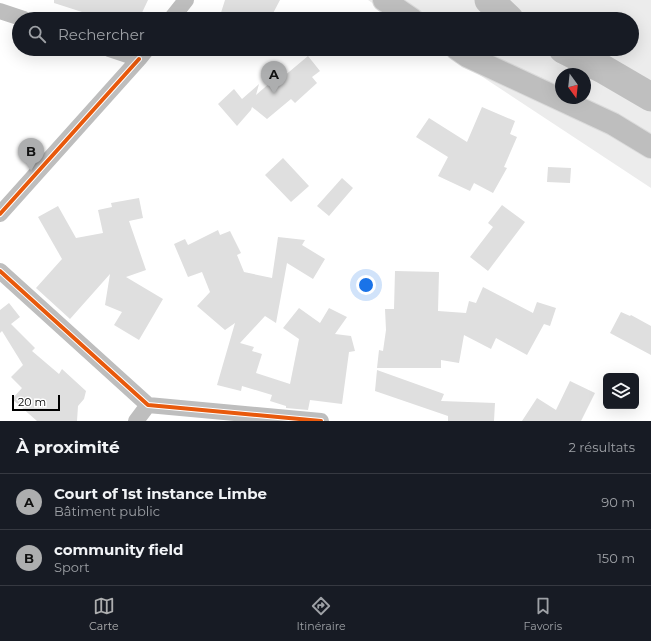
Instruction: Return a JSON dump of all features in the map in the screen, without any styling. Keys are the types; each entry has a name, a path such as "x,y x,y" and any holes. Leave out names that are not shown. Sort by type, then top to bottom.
{"highway":[{"path":"384,0 402,12"},
{"path":"469,56 481,63 613,124 651,147"}],"street":[{"path":"177,12 186,0"},
{"path":"0,10 12,14"},
{"path":"0,214 141,56"},
{"path":"0,271 148,405 321,421"},
{"path":"136,421 148,405"}],"shaded area":[{"path":"368,0 651,0 651,188 451,56 639,56 639,12 386,12"}],"building":[{"path":"54,0 148,0 142,12 82,12 54,3"},
{"path":"225,0 280,0 274,12 221,12"},
{"path":"308,56 320,71 312,77 317,83 295,103 291,99 267,119 252,107 237,126 218,104 234,89 242,99 259,84 256,95 280,74 283,77"},
{"path":"482,107 515,121 510,134 517,137 504,167 507,168 493,193 474,183 470,191 438,176 448,157 416,137 429,118 467,142"},
{"path":"283,158 309,186 291,202 265,175"},
{"path":"548,167 571,168 570,183 547,182"},
{"path":"342,178 353,188 329,216 317,206"},
{"path":"139,198 143,218 129,221 146,270 126,277 163,299 139,340 114,325 122,312 105,305 110,274 70,319 36,288 62,259 38,217 58,206 76,238 103,233 98,210 112,207 111,203"},
{"path":"502,205 525,222 488,271 470,257 493,227 488,223"},
{"path":"218,230 220,235 230,231 241,253 237,255 244,272 272,278 278,237 305,240 302,245 325,259 313,279 287,263 276,323 265,316 240,343 254,347 252,351 262,354 256,373 290,384 299,339 283,328 299,308 320,323 329,308 347,317 335,334 351,336 355,351 349,352 342,404 310,400 308,410 286,408 286,406 270,401 272,395 242,386 241,391 217,385 235,323 225,330 197,306 210,292 202,272 188,277 174,244 185,239 188,245"},
{"path":"395,271 439,272 438,311 466,313 469,301 476,303 483,287 533,313 537,302 556,308 550,326 544,324 527,355 496,338 491,349 464,335 459,363 441,360 441,368 377,368 379,350 383,351 386,330 385,309 394,309"},
{"path":"9,303 20,317 11,324 35,348 32,351 59,374 62,369 86,391 84,399 78,406 77,421 37,421 12,399 22,388 11,377 23,365 2,331 0,333 0,310"},
{"path":"621,312 630,316 631,315 651,326 651,355 610,333"},
{"path":"377,370 444,394 441,401 495,403 494,421 448,421 448,416 375,391"},
{"path":"570,381 595,393 581,421 522,421 537,398 556,410"}],"waterway":[{"path":"489,0 502,12"},
{"path":"577,56 603,69 651,97"}],"cycle path":[{"path":"0,214 139,59"},
{"path":"0,271 148,405 321,421"}],"place":[{"name":"Court of 1st instance Limbe","path":"274,94"},
{"name":"community field","path":"31,171"}]}
